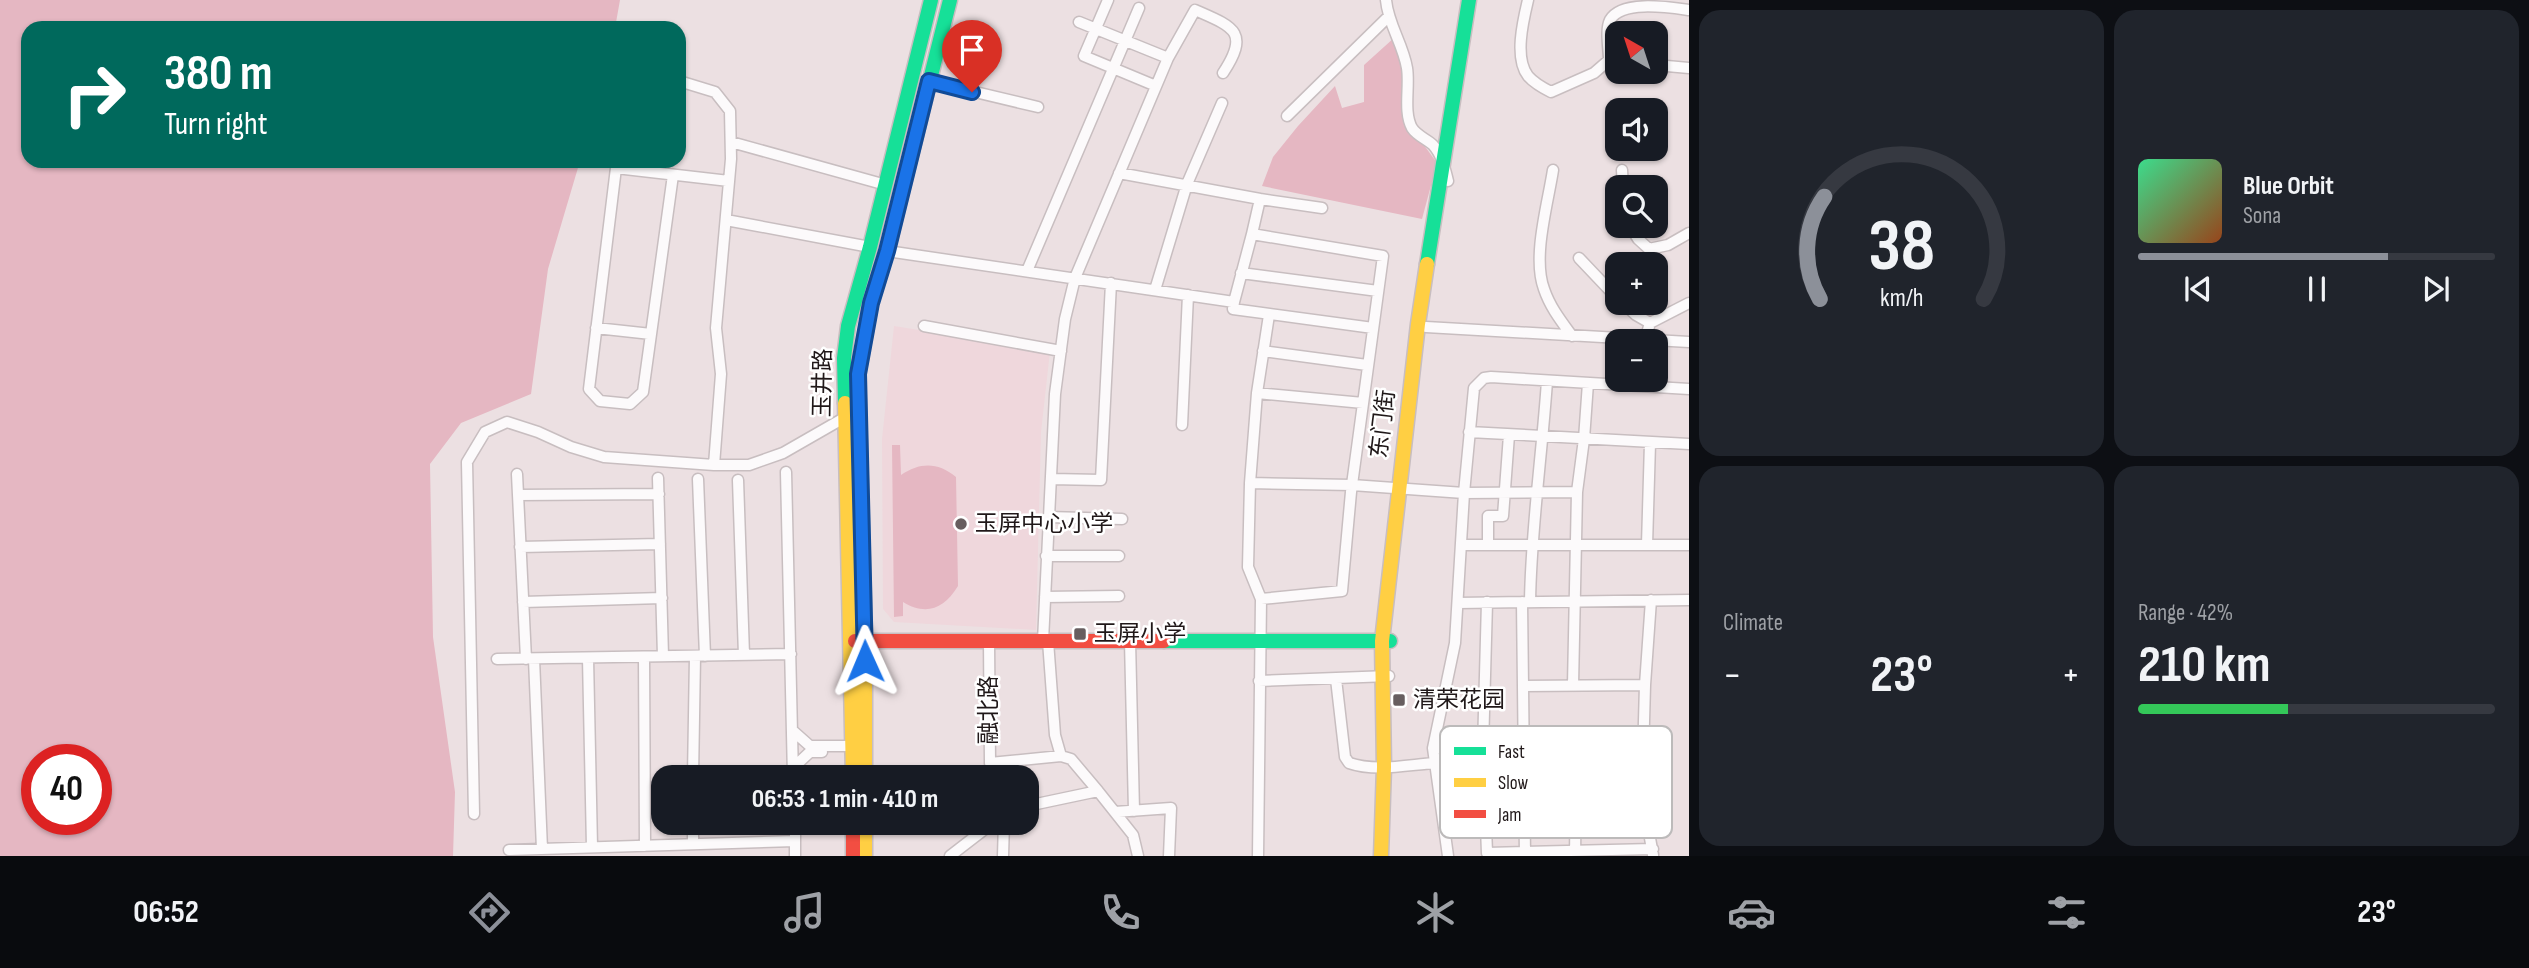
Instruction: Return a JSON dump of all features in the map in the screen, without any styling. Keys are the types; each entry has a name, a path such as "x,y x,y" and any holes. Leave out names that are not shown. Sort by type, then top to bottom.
{"street":[{"name":"玉井路","path":"864,765 844,418 844,358 848,326 886,186 931,0"},
{"name":"玉井路","path":"852,765 858,641 858,374 871,303 887,251 950,0"},
{"path":"1108,0 1084,56 1156,86"},
{"path":"1386,0 1388,17 1399,38 1407,68 1411,126 1418,135 1433,145 1443,162 1448,181"},
{"name":"东门街","path":"1391,856 1386,641 1418,324 1469,0"},
{"name":"东门街","path":"1402,490 1476,0"},
{"path":"1528,0 1521,64 1528,76 1551,92 1594,73 1608,60 1608,23 1615,12 1625,6 1638,5 1689,9"},
{"path":"1061,756 1055,735 1045,641 1046,556 1055,394 1075,278 1168,58 1197,5 1236,34 1238,46 1223,74"},
{"path":"1027,271 1139,8"},
{"path":"1287,116 1388,17"},
{"path":"1079,22 1168,58"},
{"path":"1668,66 1689,68"},
{"path":"929,81 1038,107"},
{"path":"686,83 715,92 730,111 729,181 716,328 721,374 714,465"},
{"path":"1155,290 1187,184 1222,103"},
{"path":"731,142 886,186"},
{"path":"673,175 643,392 630,404 600,401 589,389 616,168 729,181"},
{"path":"1553,170 1540,260 1543,287 1555,313 1572,336"},
{"path":"1622,170 1622,175"},
{"path":"1119,173 1322,208"},
{"path":"1260,199 1233,309 1373,328"},
{"path":"726,220 870,247"},
{"path":"1636,238 1649,249 1668,245 1689,233"},
{"path":"1252,234 1383,256 1352,485 1342,591 1261,599"},
{"path":"887,251 1234,302"},
{"path":"1579,258 1605,285"},
{"path":"1241,273 1378,291"},
{"path":"1051,479 1101,480 1111,284"},
{"path":"1182,425 1188,295"},
{"path":"1648,329 1650,323 1689,303"},
{"path":"1258,856 1261,599 1248,567 1256,393 1269,315"},
{"path":"1636,315 1650,323"},
{"path":"924,326 1061,351"},
{"path":"1426,327 1605,338"},
{"path":"597,328 651,334"},
{"path":"1668,341 1689,342"},
{"path":"1263,351 1367,365"},
{"path":"1440,803 1433,748 1455,643 1472,394 1478,383 1491,377 1689,389"},
{"path":"1523,726 1526,602 1547,380"},
{"path":"1573,685 1577,492 1588,383"},
{"path":"1256,393 1363,403"},
{"path":"474,814 467,462 485,432 508,422 570,447 604,457 714,465 749,464 783,453 844,418"},
{"path":"1469,432 1689,444"},
{"path":"1488,545 1488,516 1503,516 1509,435"},
{"path":"1647,545 1650,443"},
{"path":"786,472 793,765"},
{"path":"517,474 523,602 530,659 542,849"},
{"path":"658,478 663,656"},
{"path":"694,765 700,656 698,479"},
{"path":"738,481 744,655"},
{"path":"1250,483 1352,485 1464,494 1577,492"},
{"path":"518,495 659,494"},
{"path":"1048,517 1122,519"},
{"path":"520,547 660,544"},
{"path":"1463,545 1689,545"},
{"path":"1046,556 1119,556"},
{"path":"1045,597 1119,596"},
{"path":"523,602 662,598"},
{"path":"1644,726 1651,600"},
{"path":"1458,603 1689,600"},
{"path":"1484,726 1487,602"},
{"path":"858,641 1386,641"},
{"name":"融北路","path":"989,641 990,763"},
{"path":"1130,641 1133,811"},
{"path":"497,659 791,654"},
{"path":"645,657 645,846"},
{"path":"589,658 592,847"},
{"path":"1259,681 1385,676"},
{"path":"1336,679 1345,757 1349,763 1357,766 1388,766 1434,763"},
{"path":"1523,686 1645,684"},
{"path":"792,730 810,746 852,749"},
{"path":"1433,748 1440,747"},
{"path":"799,765 810,752 852,749"},
{"path":"990,763 1061,756 1071,759 1133,835 1138,856"},
{"name":"东门街","path":"1381,856 1388,766"},
{"path":"1039,803 1098,791"},
{"path":"1115,812 1171,808 1169,856"},
{"path":"692,835 692,844"},
{"path":"795,835 795,856"},
{"path":"853,835 853,856"},
{"path":"865,835 865,856"},
{"path":"950,856 977,835"},
{"path":"1003,856 1004,835"},
{"path":"1445,838 1448,856"},
{"path":"1487,838 1488,853 1653,853"},
{"path":"509,850 795,841"},
{"path":"739,842 740,856"}],"shaded area":[{"path":"0,0 620,0 616,21 21,21 21,168 578,168 548,269 531,394 461,423 430,464 433,637 455,792 453,856 0,856"},
{"path":"1395,37 1404,80 1405,119 1437,163 1422,219 1262,186 1273,157 1335,86 1342,108 1364,102 1364,65"},
{"name":"玉屏中心小学","path":"894,326 1050,351 1041,432 1036,630 894,622 883,609 882,439"},
{"path":"892,445 900,445 901,475 922,466 936,466 956,477 958,586 941,605 919,609 903,602 903,616 894,617"}],"traffic: fast":[{"path":"845,403 844,358 848,326 931,0"},
{"path":"861,495 858,374 871,303 887,251 950,0"},
{"path":"1427,264 1469,0"},
{"path":"1164,641 1390,641"}],"traffic: slow":[{"path":"1381,856 1384,767 1382,641 1427,264"},
{"path":"845,403 853,765"},
{"path":"861,495 865,765"},
{"path":"865,835 865,856"}],"traffic: jam":[{"path":"855,641 1164,641"},
{"path":"853,835 853,856"}],"place":[{"name":"玉屏中心小学","path":"961,524"},
{"name":"玉屏小学","path":"1080,634"},
{"name":"清荣花园","path":"1399,700"}],"route":[{"path":"865,661 858,374 871,303 887,251 929,81 972,92"}]}
